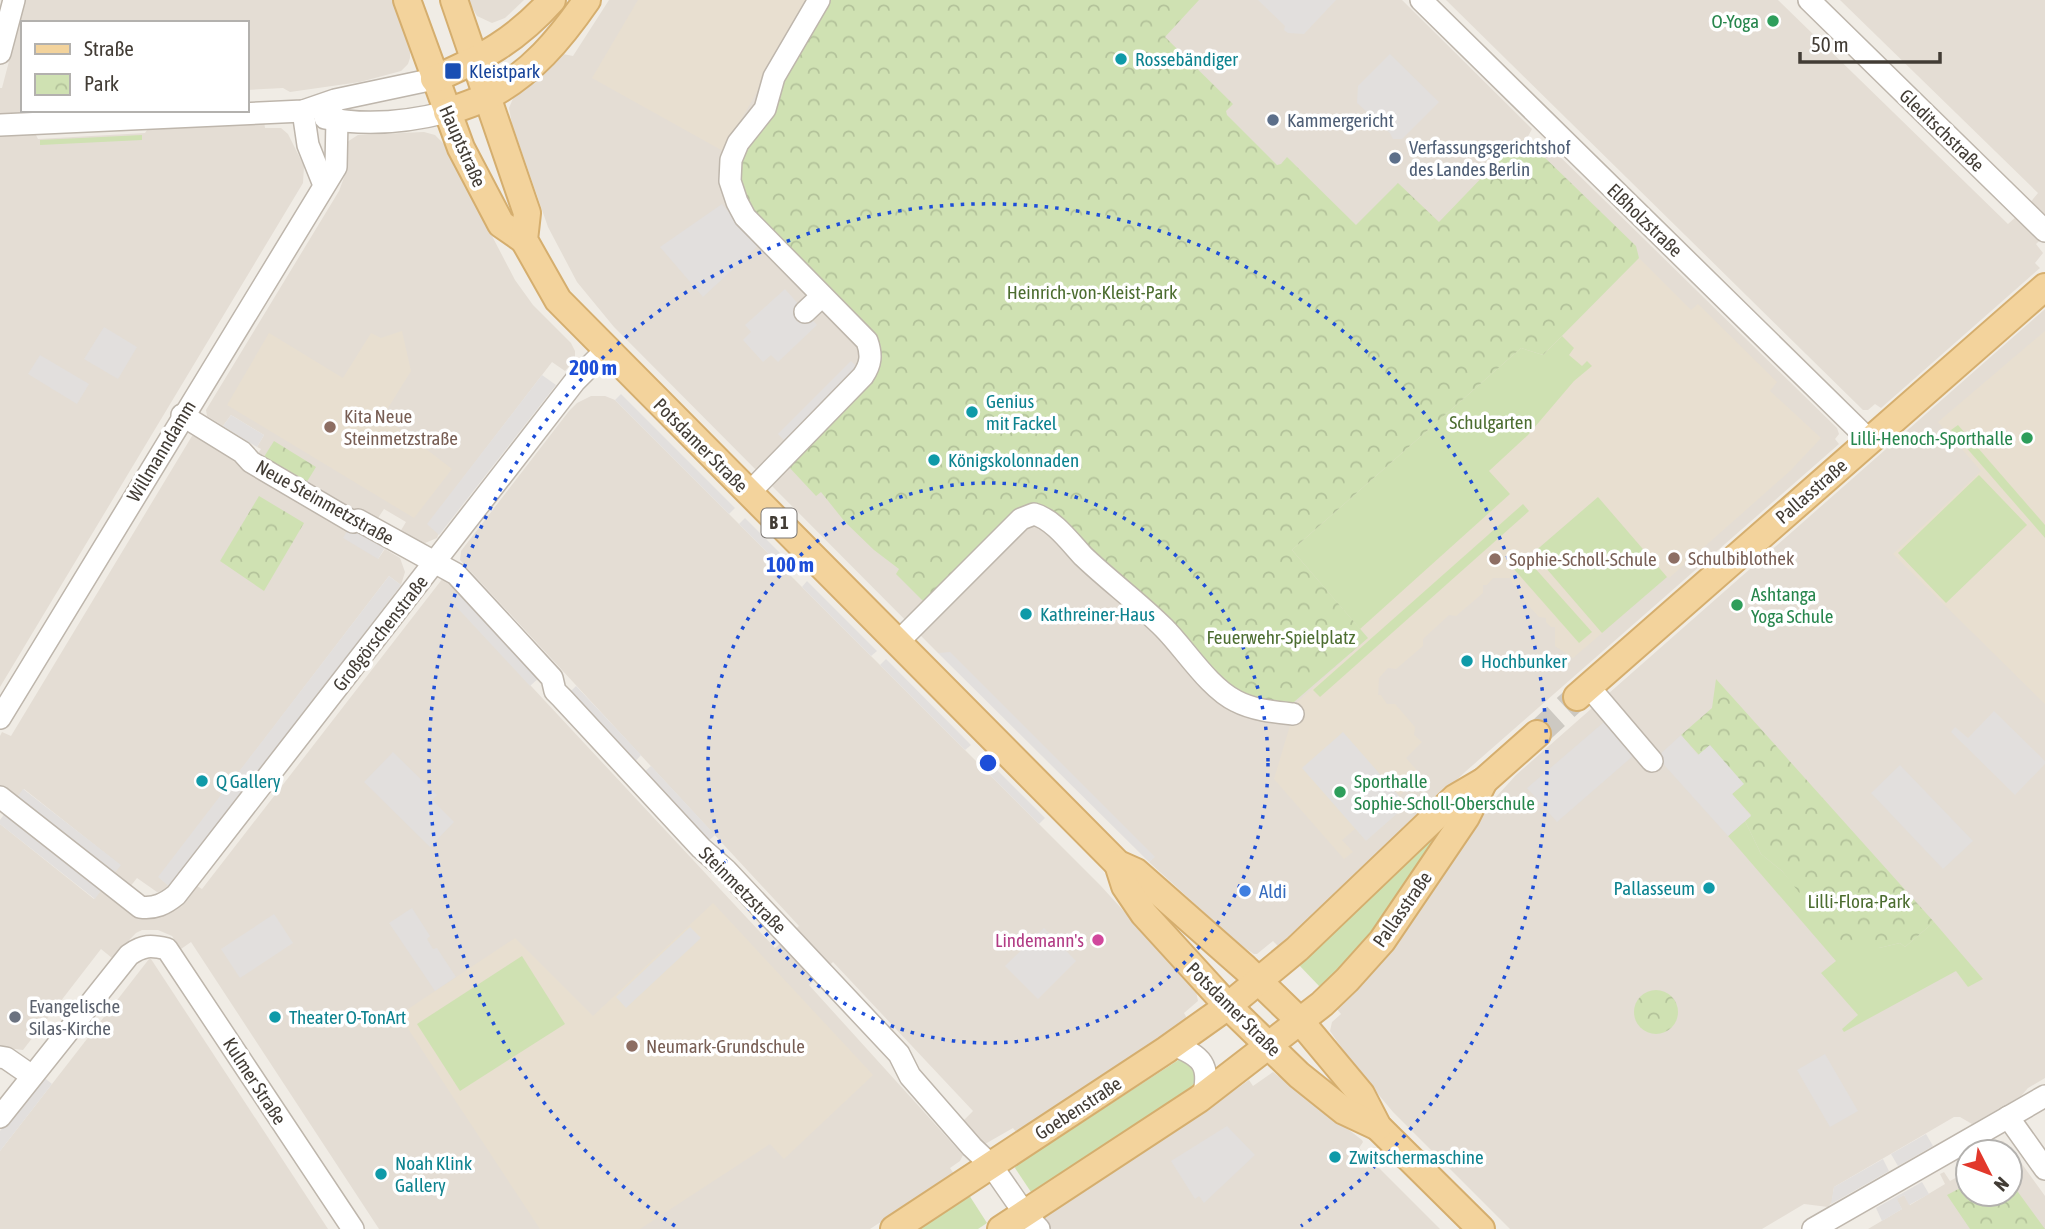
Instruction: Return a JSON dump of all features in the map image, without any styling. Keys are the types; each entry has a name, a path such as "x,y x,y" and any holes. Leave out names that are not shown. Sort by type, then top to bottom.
{"main road":[{"name":"Hauptstraße","path":"407,0 461,148 501,224 524,240"},
{"path":"454,0 527,213 524,240"},
{"path":"435,79 475,62 498,48 524,28 552,0"},
{"path":"447,112 487,97 516,79 562,37 587,0"},
{"name":"Potsdamer Straße","path":"524,240 558,300 606,350 1118,864 1136,872 1300,1021 1361,1094 1378,1127 1480,1229"},
{"name":"Pallasstraße","path":"1583,692 2045,286"},
{"name":"Pallasstraße","path":"1259,981 1297,949 1455,798 1484,780 1536,734"},
{"name":"Pallasstraße","path":"1300,1021 1347,980 1382,941 1466,817 1484,780"},
{"name":"Potsdamer Straße","path":"1118,864 1125,886 1144,914 1228,1006 1299,1075 1344,1111 1378,1127"},
{"name":"Goebenstraße","path":"894,1229 1173,1045 1259,981"},
{"path":"1001,1229 1032,1221 1203,1097 1300,1021"}],"street":[{"path":"0,53 14,0"},
{"path":"749,493 863,376 870,365 867,341 741,220 730,180 731,160 738,143 765,109 774,78 819,0"},
{"name":"Elßholzstraße","path":"1421,0 1869,440"},
{"name":"Gleditschstraße","path":"1809,0 2045,232"},
{"path":"324,186 308,145 321,112 335,100 435,79"},
{"path":"0,125 321,112 357,122 408,120 447,112"},
{"name":"Willmanndamm","path":"0,718 335,167 321,112"},
{"path":"805,312 822,296"},
{"name":"Großgörschenstraße","path":"150,908 166,904 176,895 575,381 606,350"},
{"name":"Neue Steinmetzstraße","path":"182,415 242,452 251,462 353,522 358,520 435,562"},
{"path":"898,642 1021,519 1034,514 1046,519 1096,568 1125,591 1166,630 1206,676 1234,700 1262,710 1293,715"},
{"name":"Steinmetzstraße","path":"435,562 456,574 552,678 555,691 701,848 726,870 900,1054 910,1076 991,1165 1032,1221"},
{"path":"1583,692 1652,761"},
{"path":"0,797 131,901 140,907 150,908 149,945 141,947 120,963 0,1117"},
{"name":"Kulmer Straße","path":"149,945 167,949 172,954 353,1229"},
{"path":"1173,1045 1188,1051 1204,1066 1208,1078 1203,1097"},
{"path":"0,1057 6,1058 32,1076"},
{"path":"1813,1229 2045,1096"},
{"path":"2008,1117 2045,1169"}],"shaded area":[{"path":"25,0 394,0 410,50 408,64 401,71 360,82 290,92 283,88 248,90 248,21 21,21 21,112 28,112 26,115 0,114 2,88"},
{"path":"468,0 524,0 505,18 492,23 477,16"},
{"path":"609,0 1402,0 1532,129 1526,140 1536,149 1547,144 1837,428 1839,434 1835,439 1839,444 1465,772 1279,947 1273,941 1254,954 1239,944 1149,862 1154,857 950,653 938,653 614,327 577,282 548,227 512,124 509,108 514,96 563,54 573,56"},
{"path":"638,0 810,0 723,151 592,78"},
{"path":"1258,0 1336,0 1304,34 1288,33 1284,30 1285,26"},
{"path":"1446,0 1778,0 2008,224 2017,216 2042,238 2036,244 2043,253 2035,263 2040,268 1881,408 1875,404 1868,410 1863,410"},
{"path":"1840,0 2045,0 2045,219 2029,204 2038,193"},
{"path":"1390,54 1439,102 1402,139 1393,139 1390,133 1357,103 1358,86"},
{"path":"264,121 265,128 281,128 288,134 304,166 303,183 0,687 0,135 35,133 38,139 145,133 149,127"},
{"path":"424,132 435,135 444,144 515,280 533,305 571,343 575,359 565,371 552,362 428,524 439,533 437,538 425,543 414,541 400,532 406,522 384,509 376,521 378,559 385,549 400,558 405,572 401,585 389,576 159,877 170,887 157,892 137,878 129,888 113,875 120,865 24,789 16,799 0,785 0,736 2,732 11,736 192,436 196,435 250,466 261,449 257,447 264,435 231,415 223,426 207,416 206,410 339,191 346,172 347,142 358,135"},
{"path":"722,204 758,246 703,297 660,247"},
{"name":"Sophie-Scholl-Schule","path":"1639,258 1691,310 1698,304 1777,382 1770,391 1821,438 1790,471 1573,658 1555,646 1555,627 1546,622 1546,618 1539,617 1519,595 1518,586 1514,586 1510,578 1493,578 1487,585 1483,585 1483,593 1456,616 1449,615 1423,639 1423,646 1396,669 1388,668 1379,678 1378,695 1381,695 1387,704 1395,704 1415,727 1414,735 1422,742 1406,758 1422,776 1399,796 1407,805 1366,841 1355,829 1342,840 1353,852 1344,859 1274,779 1297,702 1368,638 1292,550 1521,348 1543,355"},
{"path":"785,289 817,325 778,362 771,355 763,362 743,340 751,332 745,325"},
{"path":"2045,309 2045,1078 2028,1088 2021,1096 1972,1124 1960,1117 1954,1117 1834,1187 1832,1202 1828,1207 1804,1204 1762,1229 1510,1229 1393,1112 1353,1064 1330,1031 1332,1022 1341,1014 1336,1008 1487,807 1516,775"},
{"path":"104,327 137,347 118,379 84,359"},
{"name":"Kita Neue Steinmetzstraße","path":"402,331 411,371 383,416 452,469 414,518 227,405 269,333 343,378 371,333 381,338"},
{"path":"2045,331 2045,704 1893,554 1981,471 1938,422"},
{"path":"40,355 89,384 77,404 28,374"},
{"path":"851,361 860,370 788,444 778,434"},
{"path":"542,375 556,385 439,535 427,524"},
{"path":"621,394 735,508 729,514 615,400"},
{"path":"591,396 605,396 615,400 1101,886 1196,991 1198,1001 1184,1013 1188,1020 1017,1133 1013,1128 985,1144 962,1122 973,1111 833,962 809,985 963,1155 960,1161 950,1168 954,1174 870,1229 379,1229 191,942 181,949 172,936 158,930 142,930 136,933 112,958 101,949 23,1050 0,1047 0,824 94,899 102,889 153,915 173,910 197,886 202,889 443,578 447,578 460,591 451,600 775,948 799,926 460,560 461,551 569,411 577,403"},
{"path":"231,415 264,435 257,447 223,426"},
{"path":"745,518 797,570 791,576 739,524"},
{"path":"350,526 386,546 378,559 343,538"},
{"path":"389,576 401,585 170,887 158,877"},
{"path":"807,581 877,651 871,656 802,587"},
{"path":"460,591 541,676 530,686 450,600"},
{"path":"950,652 1155,857 1149,862 938,653"},
{"path":"886,659 971,745 965,750 880,665"},
{"path":"576,686 641,755 632,765 567,695"},
{"path":"1994,711 2045,761 2015,795 1951,732 1955,727 1968,738"},
{"path":"1604,722 1633,756 1557,822 1527,788"},
{"name":"Sporthalle Sophie-Scholl-Oberschule","path":"1343,732 1407,805 1366,841 1302,768"},
{"path":"1681,735 1698,755 1710,745 1744,784 1732,794 1751,816 1728,836 1657,757"},
{"path":"393,752 437,795 432,800 454,822 430,847 364,782"},
{"path":"992,765 1045,818 1039,824 986,771"},
{"path":"1900,765 1973,841 1943,869 1871,793"},
{"path":"651,766 715,835 705,844 641,775"},
{"path":"23,789 121,865 113,875 16,799"},
{"path":"5,813 102,889 95,899 0,824"},
{"name":"Neumark-Grundschule","path":"713,903 873,1075 784,1159 770,1144 640,1229 540,1229 399,1015 515,938 593,1016"},
{"path":"412,908 430,936 427,939 433,949 437,948 456,977 435,991 389,923"},
{"path":"274,914 293,943 240,978 221,949"},
{"path":"690,927 701,938 626,1008 616,997"},
{"path":"1044,928 1076,961 1038,999 1005,966"},
{"path":"149,959 328,1229 0,1229 0,1151"},
{"path":"1825,1054 1858,1111 1830,1127 1797,1070"},
{"path":"1273,1072 1362,1140 1359,1148 1440,1229 1025,1229 1249,1080 1253,1086"},
{"path":"42,1076 52,1084 0,1151 0,1131"},
{"path":"1227,1126 1255,1155 1204,1203 1199,1196 1195,1199 1171,1161"},
{"path":"1926,1134 1933,1146 1898,1166 1891,1154"},
{"path":"1883,1159 1889,1171 1831,1204 1834,1187"},
{"path":"2024,1167 2045,1196 2045,1229 1868,1229 1902,1209 1896,1199 1904,1195 1910,1205 1945,1184 1940,1174 1944,1172 1950,1181 1954,1179 1954,1208 2024,1208"},
{"path":"1922,1182 1929,1194 1909,1205 1904,1195 1897,1199 1902,1209 1882,1221 1876,1208"}],"green space":[{"name":"Heinrich-von-Kleist-Park","path":"826,0 1199,0 1165,37 1233,104 1226,111 1227,115 1277,165 1287,157 1356,225 1398,183 1439,222 1518,140 1531,155 1539,152 1636,246 1639,258 1543,355 1521,348 1292,550 1368,638 1287,708 1238,695 1047,511 1033,504 1015,511 926,604 896,574 899,569 845,522 821,492 816,496 788,466 868,383 877,370 881,356 875,341 741,198 737,169 778,83"},
{"path":"142,135 142,140 40,145 40,140"},
{"name":"Schulgarten","path":"1562,336 1574,348 1569,355 1582,366 1587,361 1592,366 1574,381 1528,435 1489,471 1510,494 1360,629 1292,550 1521,348 1543,355"},
{"path":"1958,425 2045,525 2045,538 1951,430"},
{"path":"274,441 316,467 305,485 262,460"},
{"path":"1979,475 2027,525 1946,603 1898,553"},
{"path":"259,496 304,523 264,591 220,561"},
{"path":"1598,497 1667,577 1602,633 1533,553"},
{"path":"1523,504 1529,511 1320,697 1313,690"},
{"path":"1525,557 1592,632 1579,643 1513,568"},
{"name":"Lilli-Flora-Park","path":"1716,679 1934,922 1905,947 1900,943 1879,948 1858,947 1834,937 1782,871 1761,854 1745,821 1751,815 1732,794 1743,784 1709,746 1699,755 1681,735 1712,708"},
{"path":"1745,821 1761,854 1782,871 1806,899 1879,948 1900,943 1905,947 1934,922 1983,979 1968,987 1956,971 1844,1032 1842,1029 1858,1015 1821,973 1836,961 1728,836"},
{"path":"1443,827 1368,937 1321,988 1298,964"},
{"path":"522,956 565,1024 460,1091 417,1024"},
{"path":"1656,990 1671,997 1678,1012 1671,1027 1656,1034 1641,1027 1634,1012 1641,997"},
{"path":"1180,1059 1194,1064 1196,1085 1192,1089 1031,1192 1015,1168 1016,1165"},
{"path":"1954,1191 1954,1205 1947,1195"},
{"path":"969,1195 987,1223 978,1229 917,1229"},
{"path":"2024,1200 2045,1229 1970,1229 1956,1208 2024,1208"}],"tunnel":[{"path":"1537,734 1577,697"}],"place":[{"name":"O-Yoga","path":"1773,21"},
{"name":"Rossebändiger","path":"1121,59"},
{"name":"Kleistpark","path":"453,71"},
{"name":"Kammergericht","path":"1273,120"},
{"name":"Verfassungsgerichtshof des Landes Berlin","path":"1395,158"},
{"name":"Genius mit Fackel","path":"972,412"},
{"name":"Kita Neue Steinmetzstraße","path":"330,427"},
{"name":"Lilli-Henoch-Sporthalle","path":"2027,438"},
{"name":"Königskolonnaden","path":"934,460"},
{"name":"Schulbiblothek","path":"1674,558"},
{"name":"Sophie-Scholl-Schule","path":"1495,559"},
{"name":"Ashtanga Yoga Schule","path":"1737,605"},
{"name":"Kathreiner-Haus","path":"1026,614"},
{"name":"Hochbunker","path":"1467,661"},
{"name":"Q Gallery","path":"202,781"},
{"name":"Sporthalle Sophie-Scholl-Oberschule","path":"1340,792"},
{"name":"Pallasseum","path":"1709,888"},
{"name":"Aldi","path":"1245,891"},
{"name":"Lindemann's","path":"1098,940"},
{"name":"Evangelische Silas-Kirche","path":"15,1017"},
{"name":"Theater O-TonArt","path":"275,1017"},
{"name":"Neumark-Grundschule","path":"632,1046"},
{"name":"Zwitschermaschine","path":"1335,1157"},
{"name":"Noah Klink Gallery","path":"381,1174"}],"park label":[{"name":"Feuerwehr-Spielplatz","path":"1281,637"}]}
